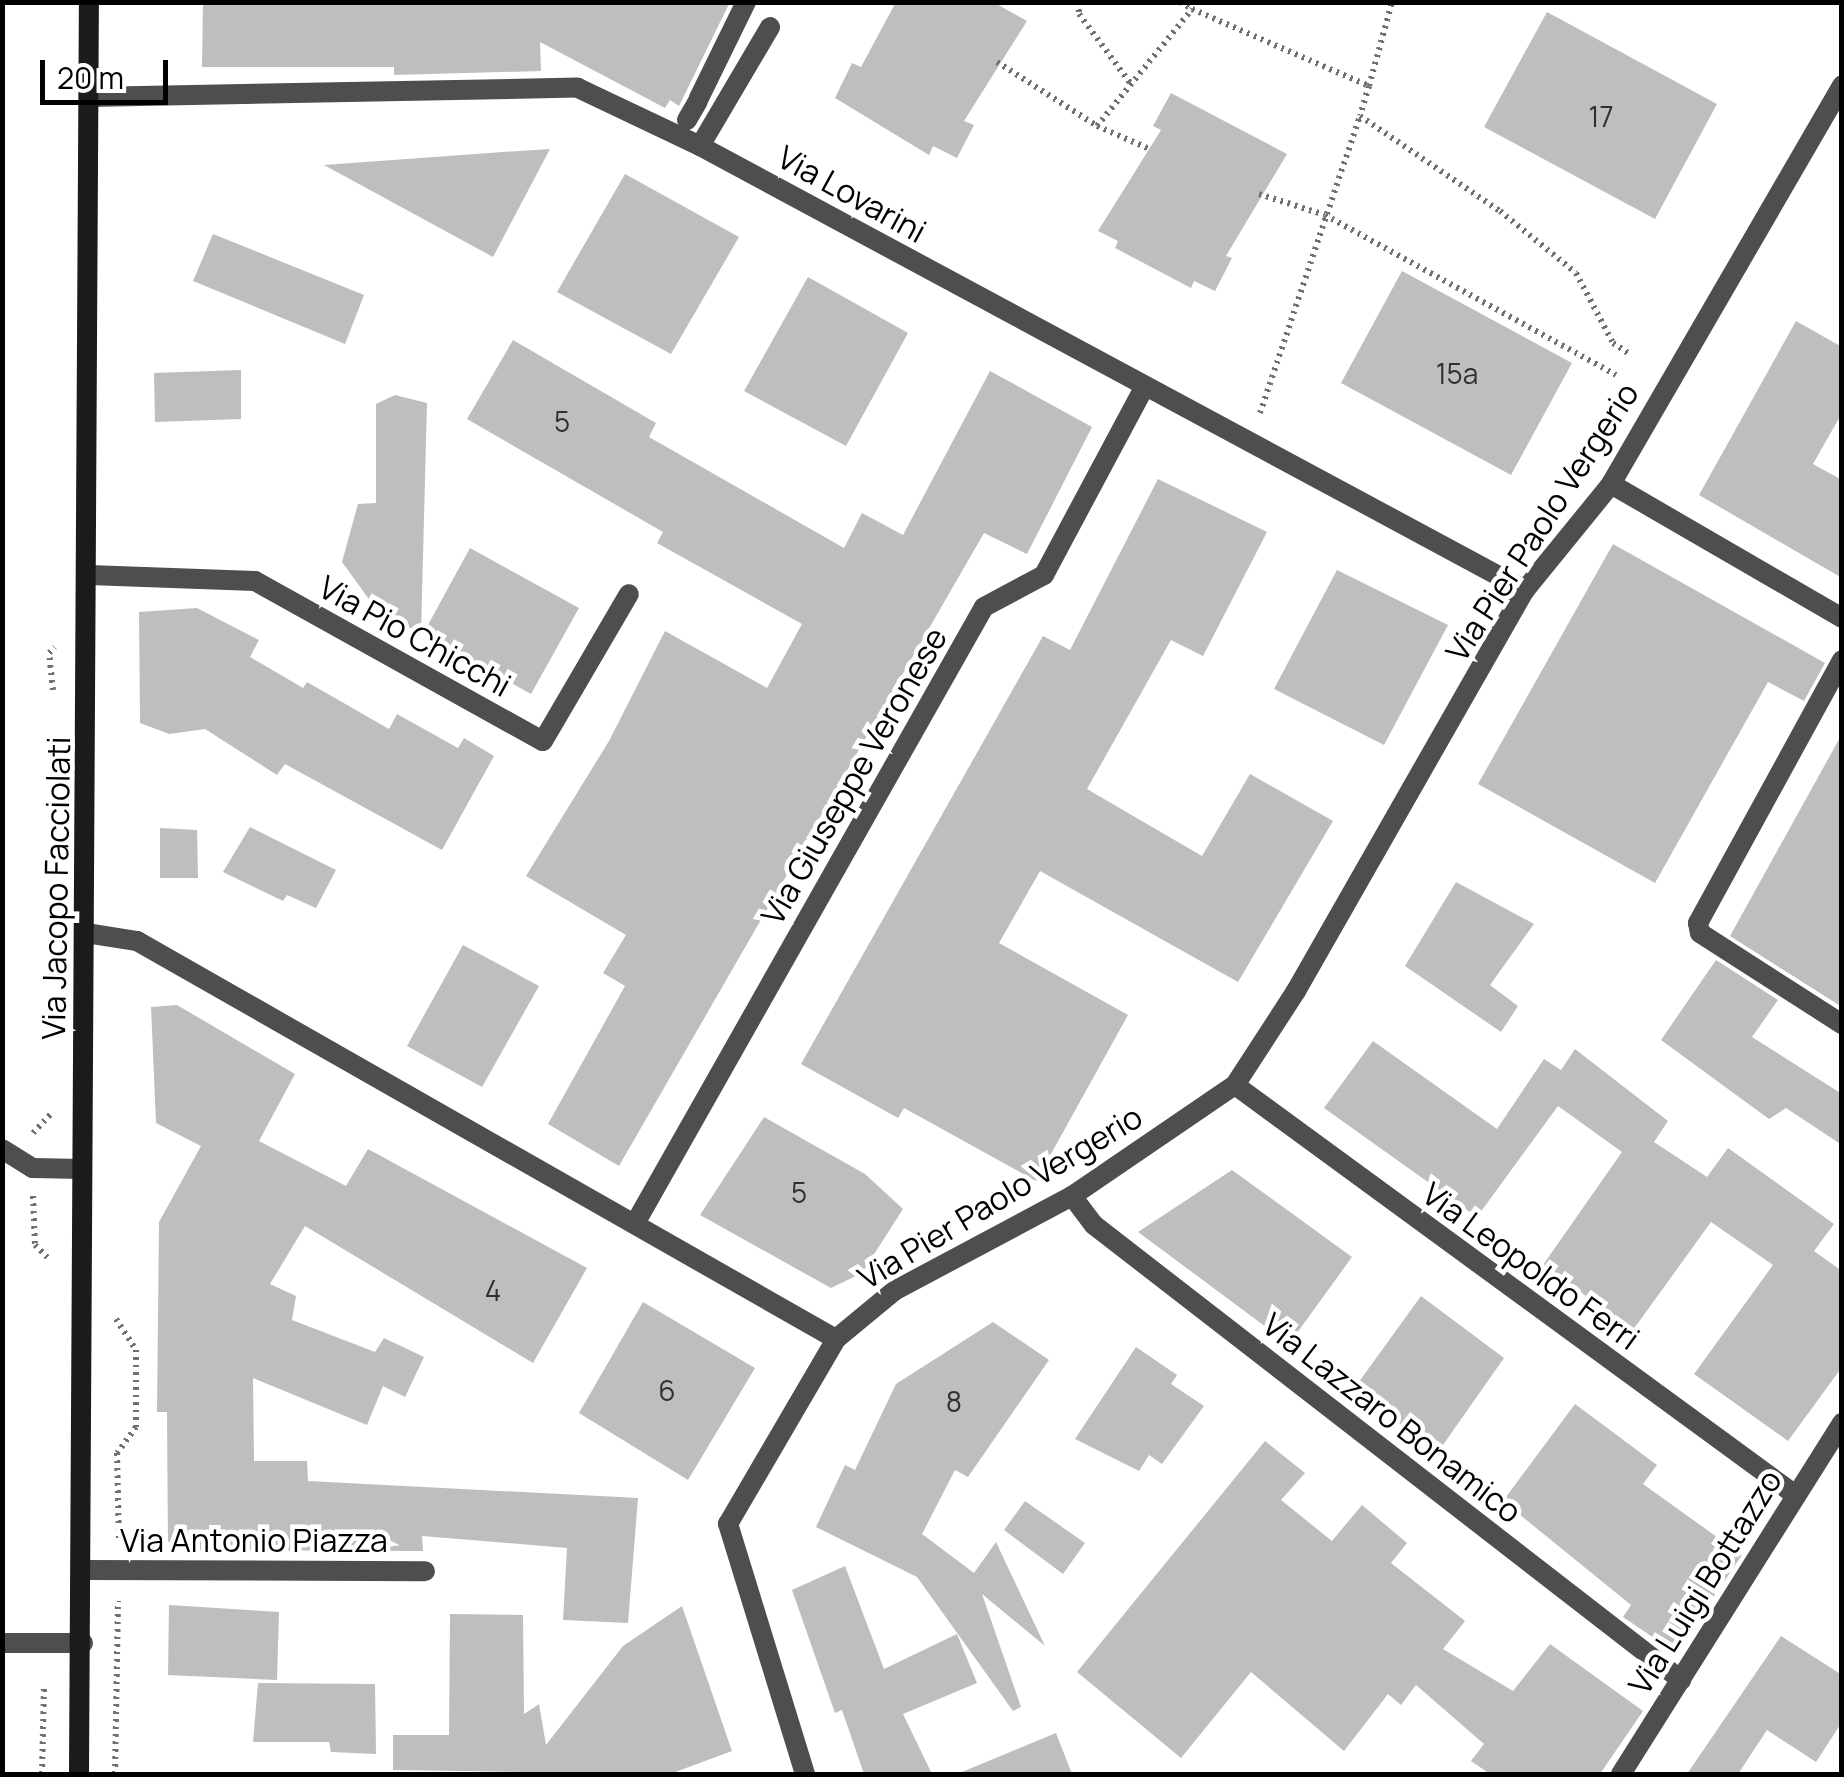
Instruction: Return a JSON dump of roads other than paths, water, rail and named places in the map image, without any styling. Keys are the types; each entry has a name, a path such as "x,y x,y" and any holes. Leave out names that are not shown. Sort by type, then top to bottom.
{"main road":[{"name":"Via Jacopo Facciolati","path":"79,1774 84,1643 82,1169 89,575 89,2"}],"street":[{"path":"684,127 746,2"},
{"path":"700,146 770,26"},
{"name":"Via Pier Paolo Vergerio","path":"836,1339 894,1292 1072,1196 1235,1085 1296,991 1526,590 1611,484 1842,85"},
{"name":"Via Lovarini","path":"90,97 578,88 684,127 700,146 1526,590"},
{"name":"Via Giuseppe Veronese","path":"637,1220 984,607 1044,574 1145,386"},
{"path":"1611,484 1842,618"},
{"name":"Via Pio Chicchi","path":"89,575 255,581 542,741 629,594"},
{"path":"1842,660 1698,924 1700,933 1842,1024"},
{"path":"86,933 137,941 637,1220 836,1339 728,1524 806,1774"},
{"name":"Via Leopoldo Ferri","path":"1235,1085 1794,1494"},
{"path":"2,1149 32,1168 82,1169"},
{"name":"Via Lazzaro Bonamico","path":"1072,1196 1094,1224 1681,1680"},
{"name":"Via Luigi Bottazzo","path":"1621,1774 1842,1423"},
{"name":"Via Antonio Piazza","path":"83,1570 425,1571"},
{"path":"2,1643 84,1643"}]}
